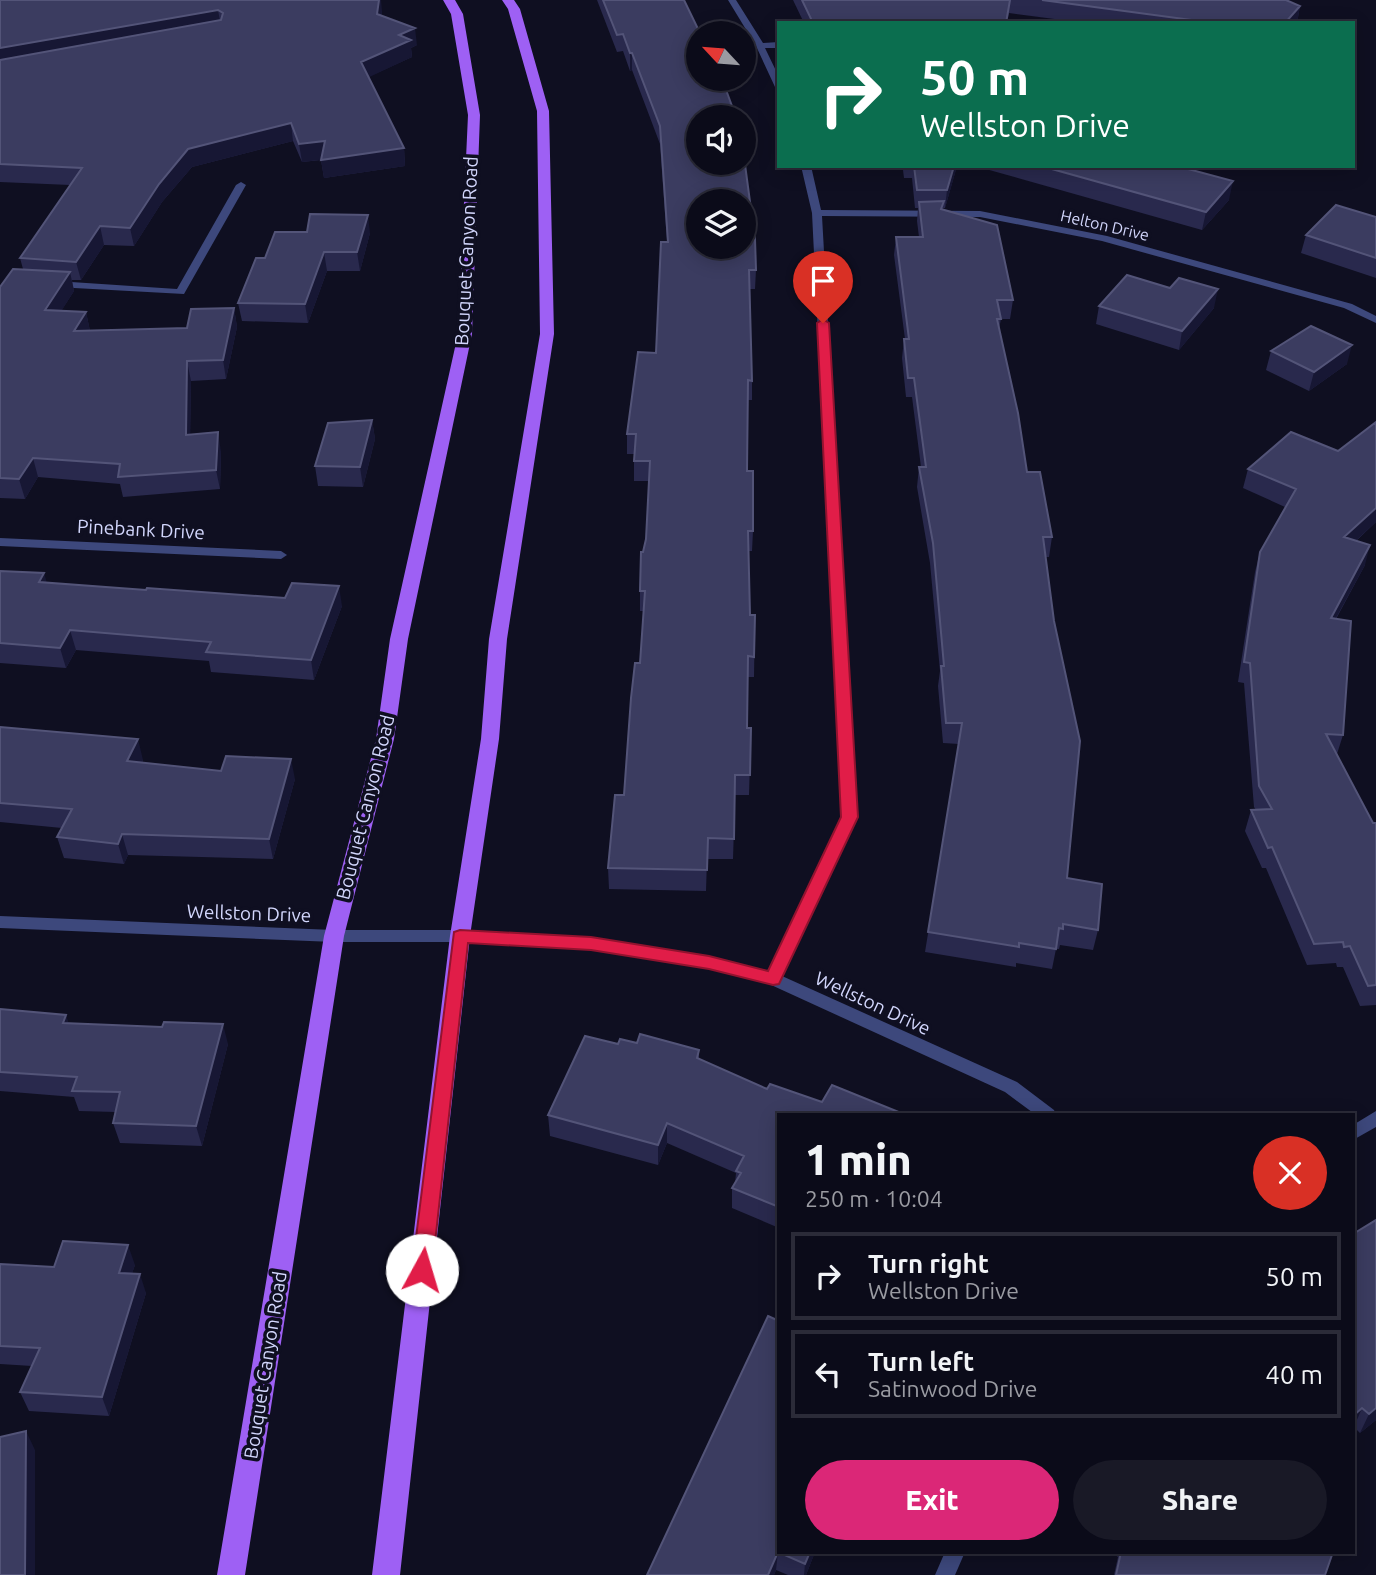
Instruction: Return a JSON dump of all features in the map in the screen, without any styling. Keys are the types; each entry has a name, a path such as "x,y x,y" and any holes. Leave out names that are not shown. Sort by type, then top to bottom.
{"main road":[{"name":"Bouquet Canyon Road","path":"232,1575 334,936 385,739 399,639 465,334 474,115 457,14 449,0"},
{"path":"386,1575 460,936 489,739 498,639 547,334 544,111 514,9 508,0"}],"street":[{"path":"732,0 760,46 777,83"},
{"path":"760,46 777,45"},
{"path":"773,979 849,817 817,213 806,168"},
{"path":"41,283 180,292 241,185"},
{"name":"Helton Drive","path":"817,213 980,214 1103,238 1348,306 1376,320"},
{"name":"Pinebank Drive","path":"0,542 281,555"},
{"name":"Wellston Drive","path":"0,922 334,936 460,936 591,943 709,963 773,979 1011,1087 1045,1113"},
{"path":"1355,1132 1376,1118"},
{"path":"945,1575 954,1554"}],"building":[{"path":"0,0 379,0 377,14 415,28 399,35 411,40 361,62 404,148 321,160 325,141 299,144 291,123 188,149 159,184 130,228 100,226 76,262 20,258 82,168 0,164 0,60 221,20 223,13 218,10 0,48"},
{"path":"603,0 684,0 694,21 686,21 686,91 726,91 732,105 686,105 686,175 746,175 748,189 686,189 686,259 756,259 756,270 749,270 752,381 748,380 747,471 753,471 753,531 748,531 750,615 755,615 754,657 748,656 747,728 751,728 750,775 735,775 734,839 708,838 707,870 608,868 615,795 624,795 631,698 635,663 640,663 645,591 640,591 641,552 646,539 650,461 634,461 636,434 627,434 638,352 656,353 661,242 668,242 660,126 623,34 617,35"},
{"path":"802,0 1010,0 1006,21 812,21"},
{"path":"1042,0 1286,0 1300,6 1287,21 1199,21"},
{"path":"914,168 953,168 947,190 917,190"},
{"path":"1048,168 1184,168 1233,181 1206,212"},
{"path":"944,201 941,209 997,225 1013,300 997,300 1001,319 997,319 1018,413 1027,472 1040,472 1052,537 1043,537 1054,621 1080,741 1067,878 1102,884 1098,930 1063,924 1063,929 1059,928 1056,949 1019,943 1019,947 928,932 962,723 946,723 941,666 944,666 933,543 919,467 926,467 914,378 908,378 904,339 909,339 896,237 923,237 919,202"},
{"path":"1336,205 1376,217 1376,258 1306,235"},
{"path":"310,214 368,215 357,252 324,252 305,304 238,303 256,258 265,258 275,232 307,232"},
{"path":"13,269 70,272 45,310 86,312 74,331 187,328 191,309 234,308 223,360 187,361 186,435 218,432 216,470 118,477 120,464 33,458 19,479 0,478 0,287"},
{"path":"1127,275 1170,288 1179,278 1218,289 1182,331 1099,306"},
{"path":"1311,326 1352,345 1314,372 1271,351"},
{"path":"372,420 360,467 315,466 328,423"},
{"path":"1376,422 1376,508 1344,537 1370,545 1331,618 1351,621 1343,735 1326,734 1373,823 1376,823 1376,985 1368,986 1350,946 1344,947 1343,942 1314,944 1272,847 1268,848 1251,810 1272,809 1259,786 1250,663 1244,662 1260,552 1296,489 1248,469 1291,432 1338,451"},
{"path":"0,571 44,573 39,582 285,598 292,583 339,586 311,660 206,652 211,642 70,630 60,648 0,643"},
{"path":"0,727 138,739 127,761 221,771 226,756 291,759 269,839 122,834 118,844 57,837 72,809 0,803"},
{"path":"0,1009 66,1015 63,1023 162,1027 164,1022 223,1024 196,1126 113,1123 120,1092 72,1091 77,1077 0,1072"},
{"path":"640,1034 699,1050 697,1058 767,1089 770,1084 822,1102 832,1085 901,1113 777,1113 777,1206 732,1188 741,1173 736,1171 744,1156 667,1123 658,1145 548,1115 585,1036 618,1044 620,1039 637,1043"},
{"path":"1376,1220 1376,1408 1369,1414 1362,1408 1355,1414 1355,1233"},
{"path":"63,1241 128,1245 119,1273 140,1274 102,1397 20,1392 40,1348 0,1346 0,1264 54,1267"},
{"path":"768,1316 777,1320 777,1554 768,1575 647,1575"},
{"path":"26,1431 25,1575 0,1575 0,1437"},
{"path":"782,1554 809,1554 805,1564"},
{"path":"1121,1554 1332,1554 1325,1575 1116,1575"}],"route":[{"path":"422,1270 460,936 591,943 709,963 773,979 849,817 823,323"}]}
